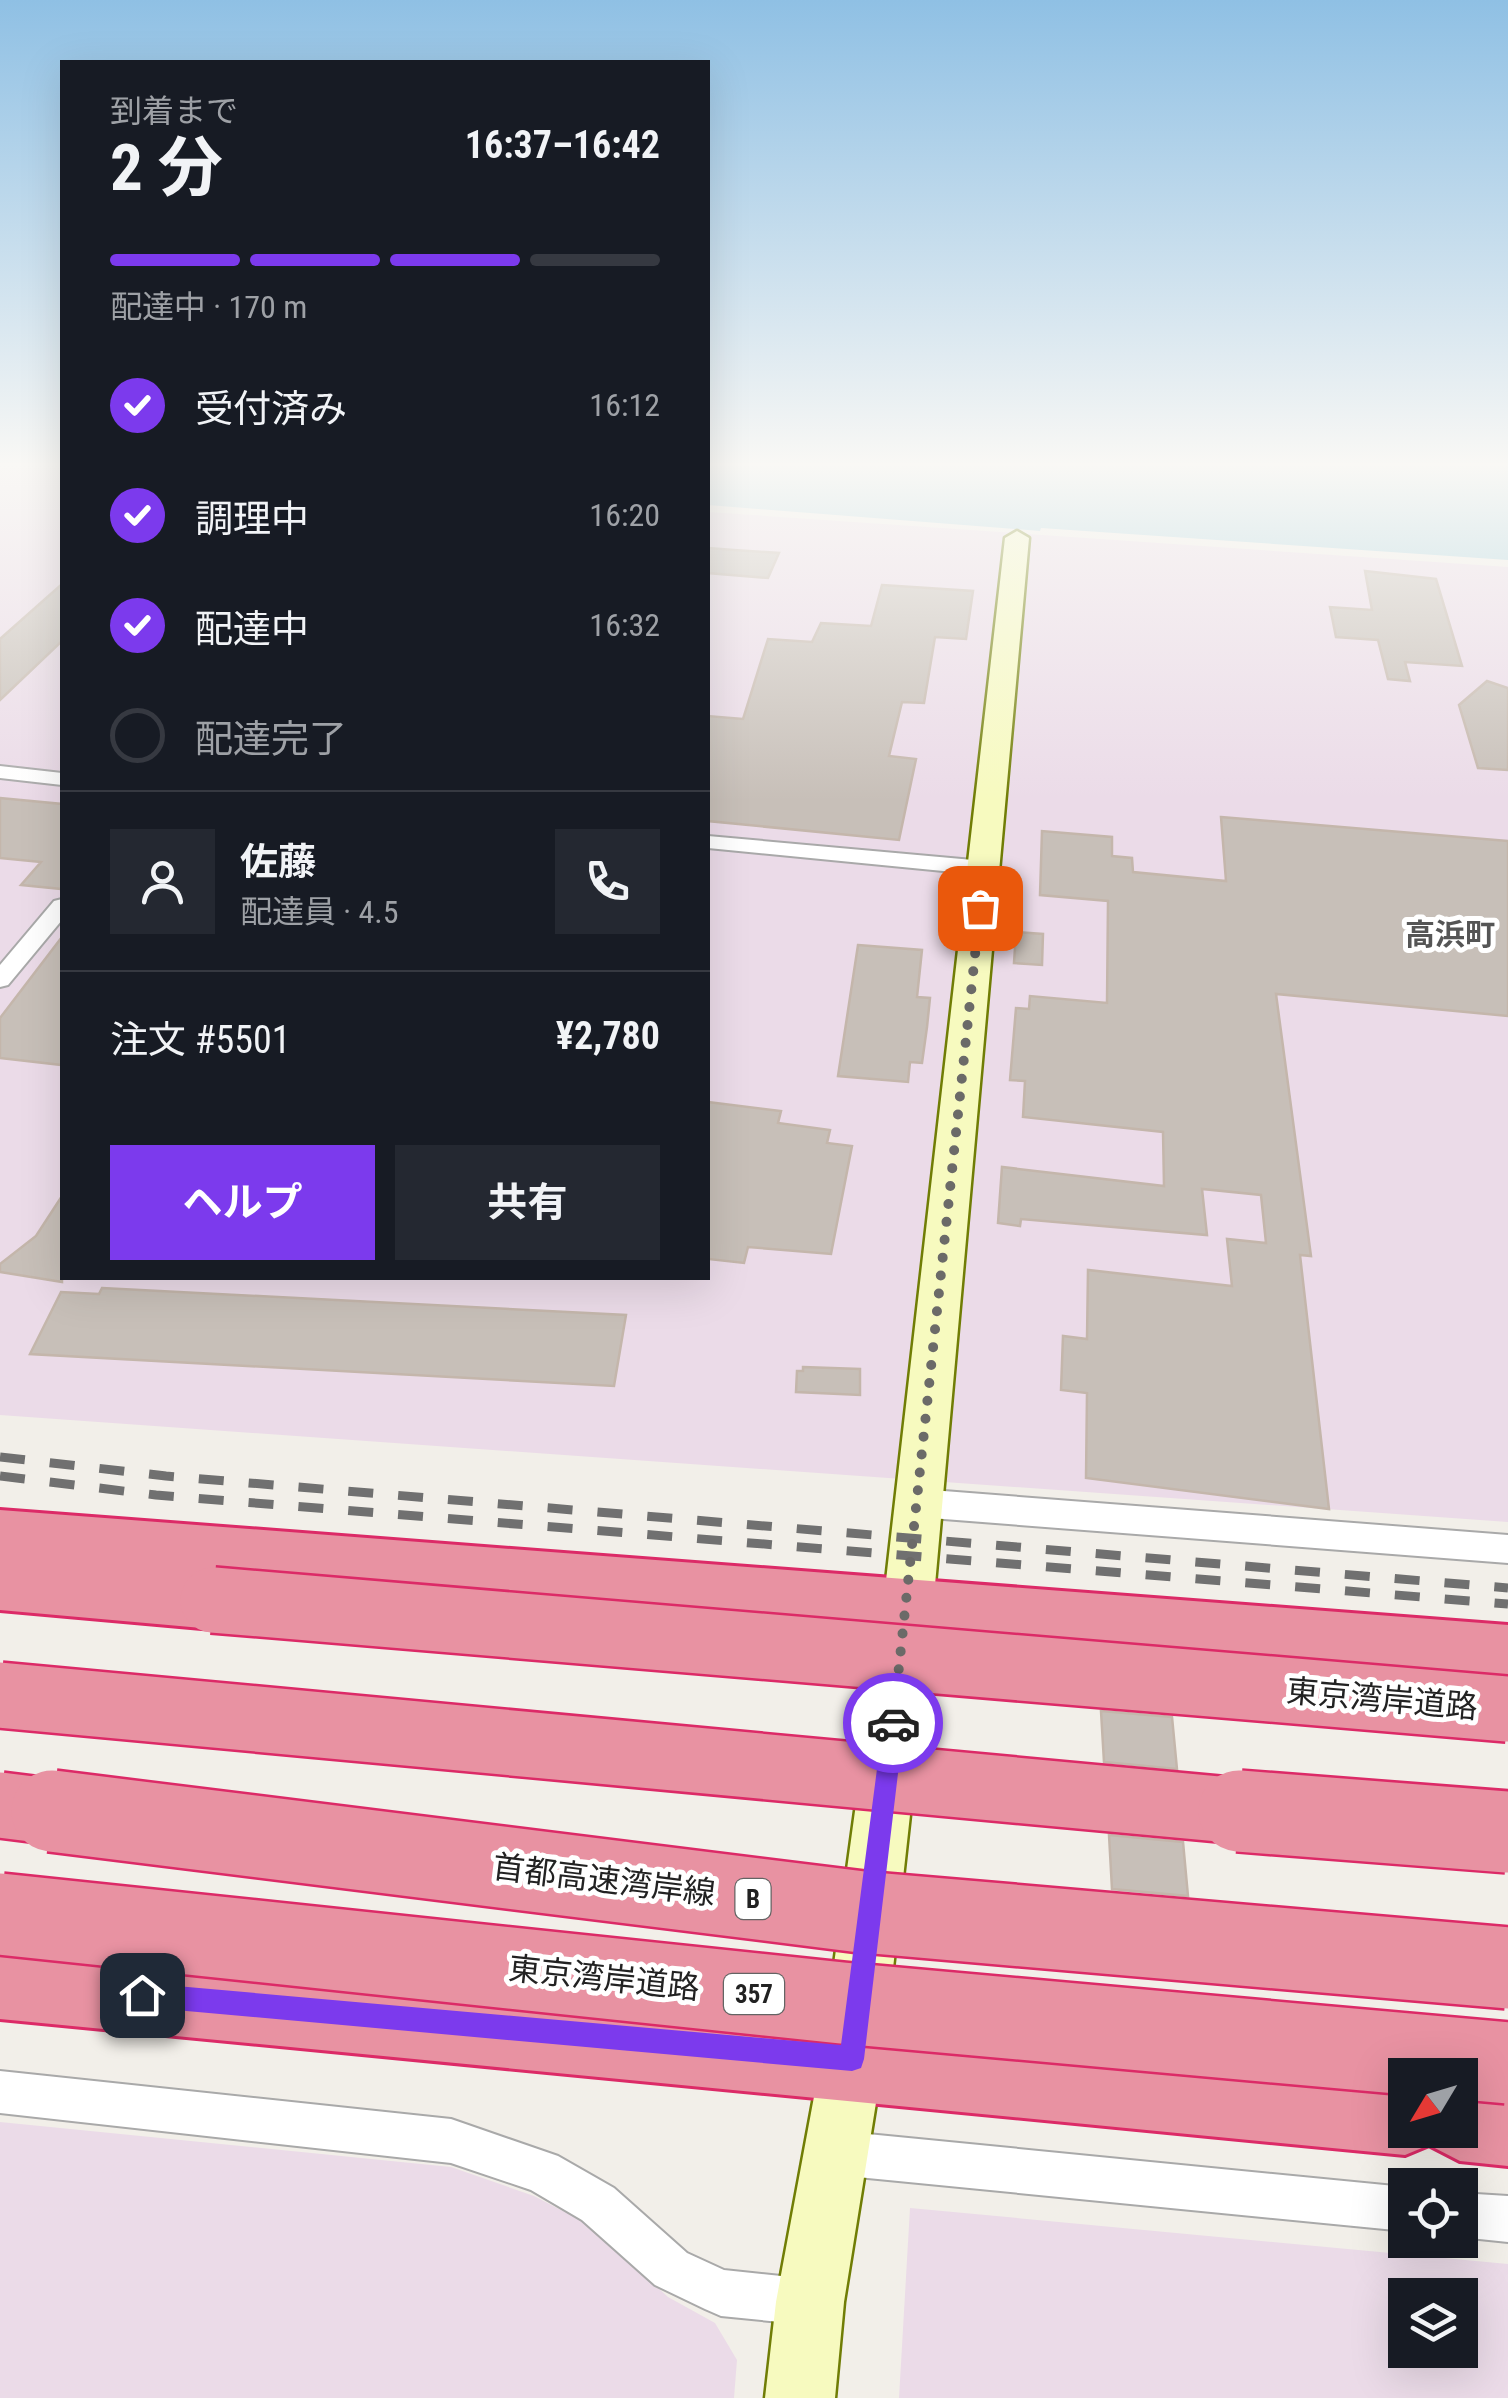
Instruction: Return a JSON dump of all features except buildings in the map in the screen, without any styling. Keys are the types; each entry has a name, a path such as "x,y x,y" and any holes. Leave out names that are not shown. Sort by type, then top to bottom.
{"highway":[{"name":"東京湾岸道路","path":"0,1536 1508,1655"},
{"name":"東京湾岸道路","path":"0,1582 1508,1710"},
{"path":"0,1695 1142,1804 1494,1824"},
{"name":"首都高速湾岸線","path":"0,1805 862,1912 1508,1968"},
{"name":"東京湾岸道路","path":"0,1914 842,2003 1508,2063"},
{"name":"東京湾岸道路","path":"0,1980 1388,2112"},
{"path":"1478,2122 1508,2125"}],"street":[{"path":"800,2398 810,2302 852,2059 908,1607 1013,577"},
{"path":"0,772 60,778"},
{"path":"710,842 984,868"},
{"path":"0,980 60,908"},
{"path":"918,1503 1508,1549"},
{"path":"0,2092 451,2141 542,2172 598,2204 671,2269 721,2293 810,2302"},
{"path":"836,2153 1388,2207"},
{"path":"1478,2216 1508,2219"}],"shaded area":[{"path":"0,577 60,577 60,1280 710,1280 710,577 1508,577 1508,1522 0,1415"},
{"path":"0,2122 451,2167 534,2196 588,2224 668,2297 715,2323 737,2360 734,2398 0,2398"},
{"path":"910,2208 1388,2253 1388,2258 1508,2264 1508,2398 899,2398"}],"railway":[{"path":"0,1457 166,1476 1508,1588"},
{"path":"0,1476 156,1495 1508,1604"}],"way so far":[{"path":"893,1723 980,908"}],"district":[{"name":"高浜町","path":"1450,935"}],"route":[{"path":"142,1995 852,2059 893,1723"}]}
